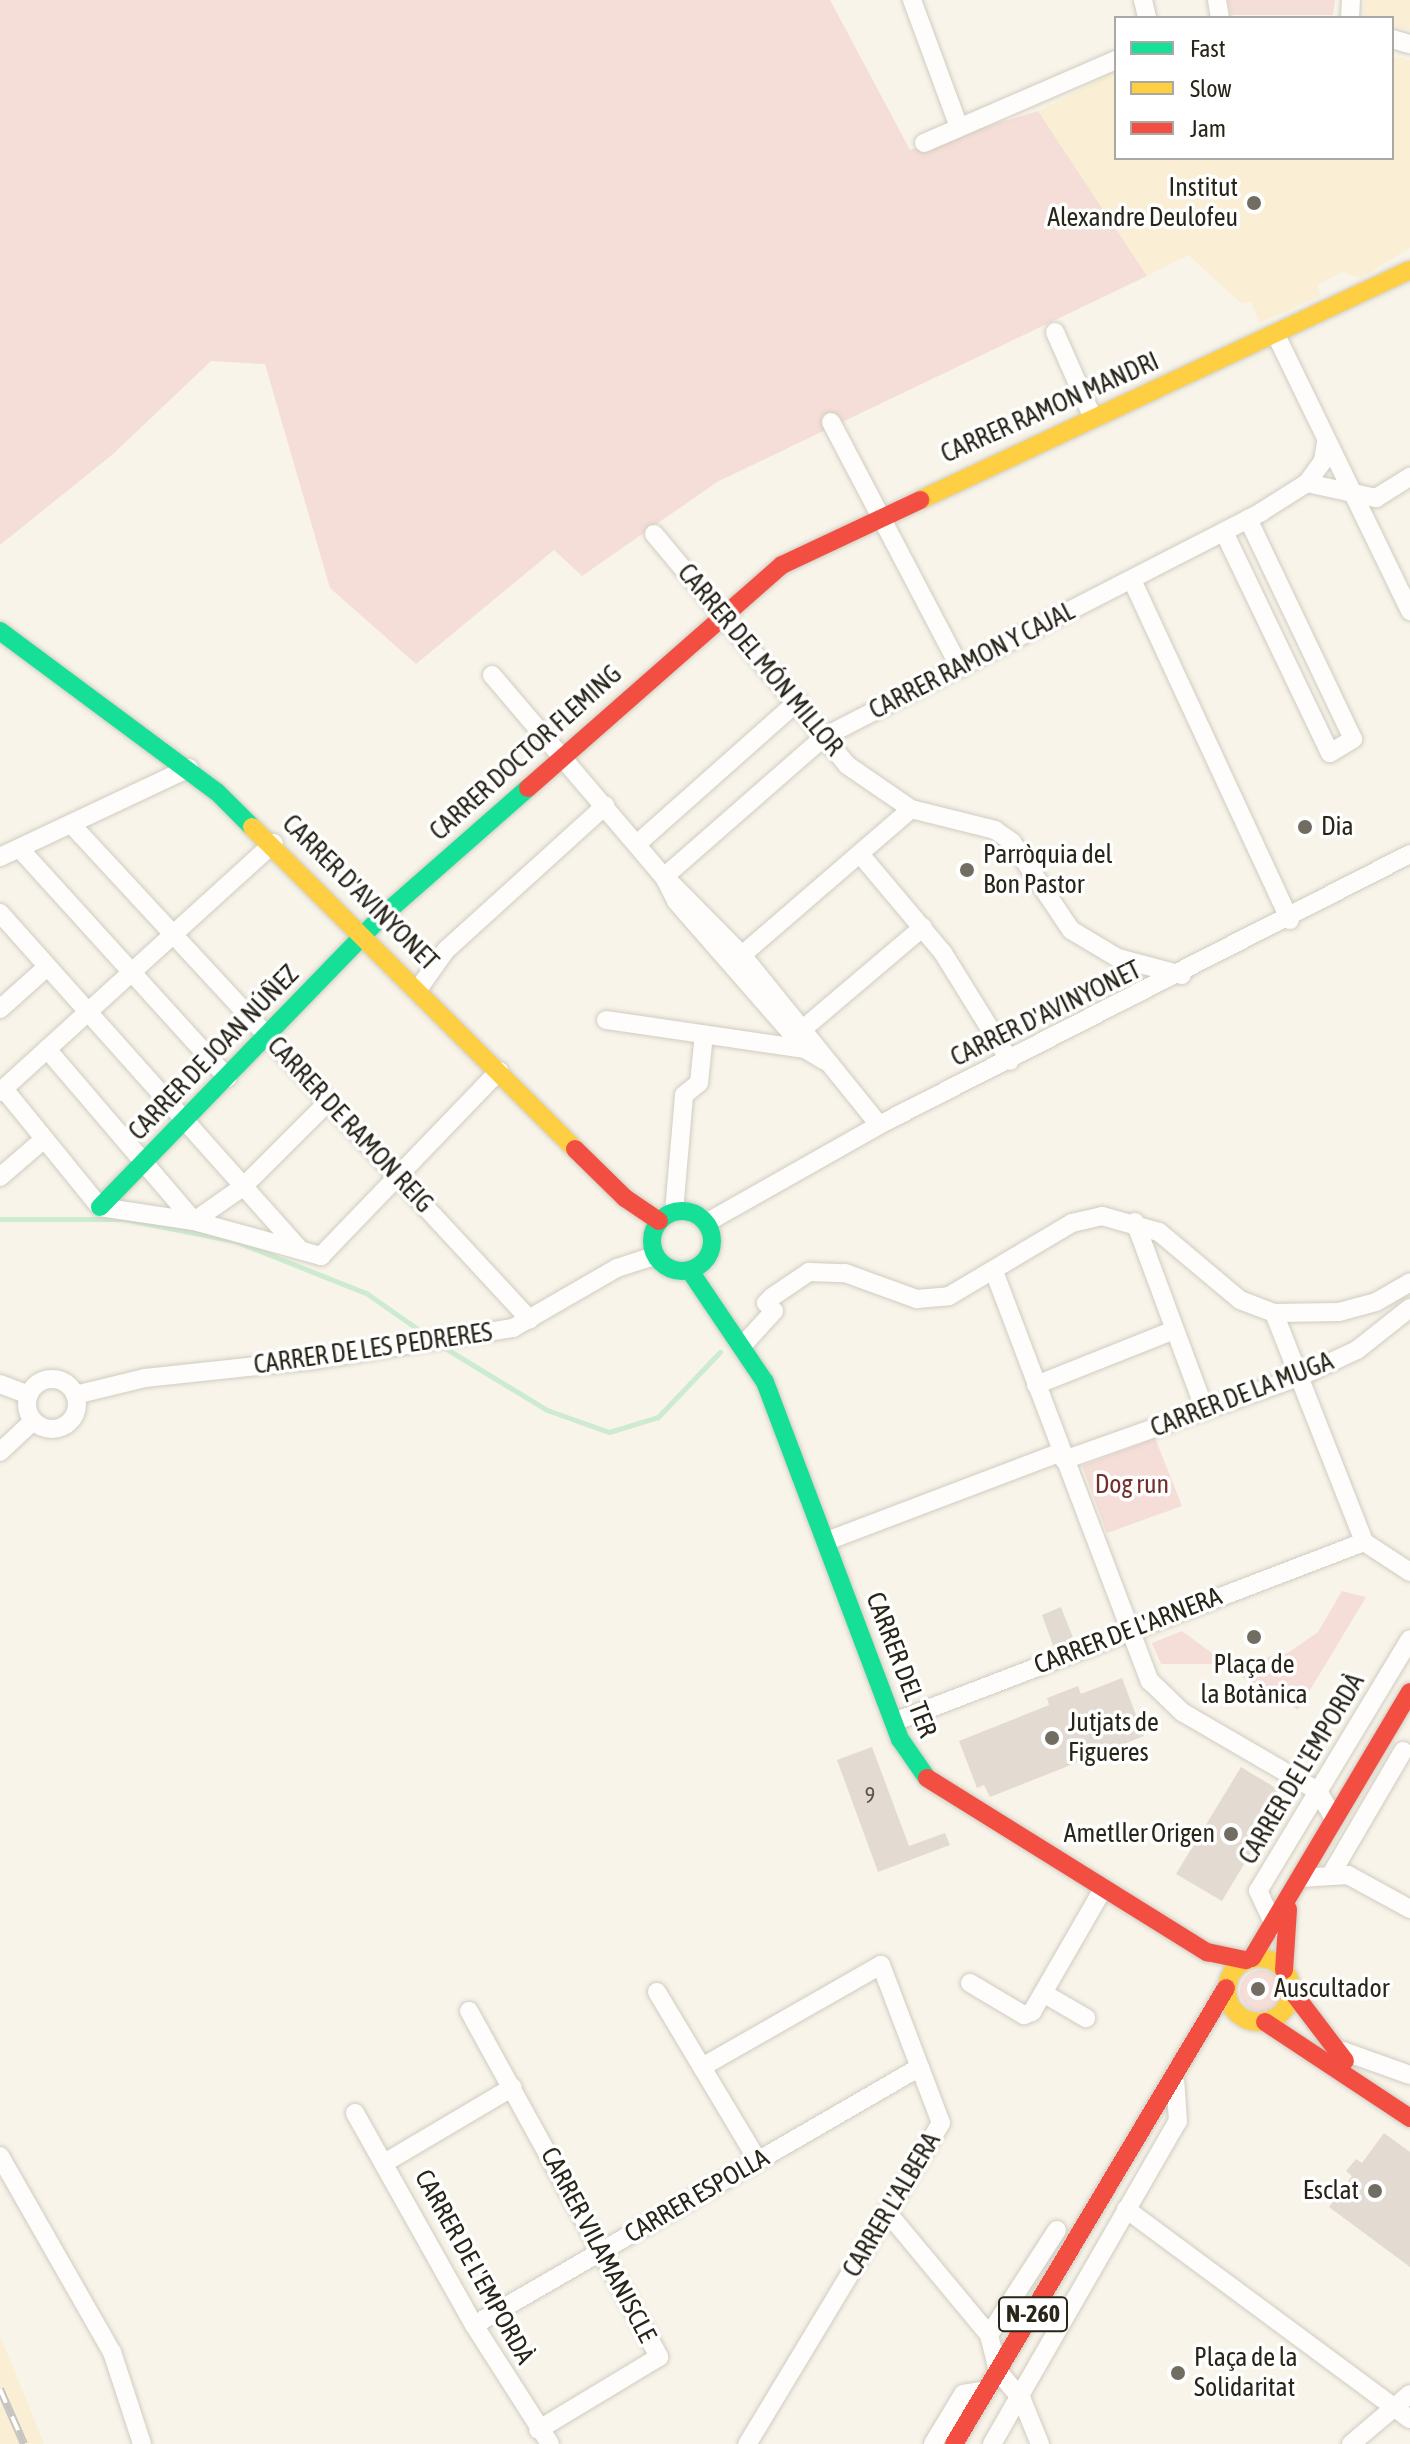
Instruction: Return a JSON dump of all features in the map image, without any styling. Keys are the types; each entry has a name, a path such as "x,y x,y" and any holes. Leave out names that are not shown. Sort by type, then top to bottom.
{"street":[{"path":"912,0 959,127"},
{"path":"924,143 1114,61"},
{"name":"CARRER RAMON MANDRI","path":"724,611 792,558 1410,270"},
{"path":"1055,332 1092,416"},
{"path":"1276,335 1326,441 1405,589 1410,611"},
{"path":"831,422 960,668"},
{"path":"1326,441 1323,461 1307,483 1358,497 1376,498 1410,477"},
{"name":"CARRER RAMON Y CAJAL","path":"664,877 824,737 1224,532 1307,483"},
{"path":"1224,532 1330,753 1353,739 1248,519"},
{"name":"CARRER DEL MÓN MILLOR","path":"654,534 724,611 847,765 911,809 995,830 1012,842 1071,930 1118,958 1182,975"},
{"path":"1132,580 1290,920"},
{"name":"CARRER DOCTOR FLEMING","path":"364,934 724,611"},
{"name":"CARRER D'AVINYONET","path":"0,631 189,768 274,843 625,1198 667,1217"},
{"path":"492,675 664,877 676,901 805,1049 825,1061"},
{"path":"637,844 798,701"},
{"path":"0,857 189,768"},
{"path":"419,988 446,950 605,806"},
{"path":"742,955 911,809"},
{"name":"CARRER DE RAMON REIG","path":"72,825 530,1320"},
{"path":"274,843 2,1091 100,1207 194,1221 321,1256 396,1174 499,1071"},
{"path":"20,849 228,1078"},
{"path":"860,854 923,927 1010,1061"},
{"name":"CARRER D'AVINYONET","path":"706,1223 879,1125 1290,920 1410,854"},
{"path":"664,877 682,888 742,955 804,1028 825,1061 879,1125"},
{"path":"3,923 47,967 298,1248"},
{"path":"804,1028 923,927"},
{"name":"CARRER DE JOAN NÚÑEZ","path":"100,1207 268,1038 364,934"},
{"path":"0,1009 47,967"},
{"path":"606,1020 805,1049"},
{"path":"667,1217 692,1213 706,1223 711,1251 690,1271 670,1269 655,1256 652,1238 667,1217 684,1095 699,1083 704,1034"},
{"path":"47,1049 142,1164 194,1221"},
{"path":"194,1221 244,1186 328,1102"},
{"path":"0,1177 44,1139"},
{"path":"743,1345 774,1311 766,1303 791,1279 820,1269 917,1299 949,1296 995,1274 1072,1223 1102,1216 1135,1222 1159,1232 1240,1300 1274,1313 1339,1312 1409,1287"},
{"path":"1135,1222 1205,1410"},
{"name":"CARRER DE LES PEDRERES","path":"75,1395 145,1378 413,1345 530,1320 617,1268 655,1256"},
{"name":"CARRER DEL TER","path":"690,1271 743,1345 765,1382 912,1762 935,1786 1102,1891 1207,1952"},
{"path":"995,1274 1129,1629 1163,1698 1318,1791 1334,1819"},
{"name":"CARRER DE LA MUGA","path":"827,1541 1062,1456 1301,1376 1357,1350 1410,1308"},
{"path":"1274,1313 1364,1542 1410,1572"},
{"path":"1036,1385 1174,1330"},
{"path":"52,1379 75,1395 77,1410 68,1424 46,1429 33,1421 29,1395 52,1379"},
{"path":"0,1384 29,1395"},
{"path":"0,1452 33,1421"},
{"name":"CARRER DE L'ARNERA","path":"894,1722 1129,1629 1364,1542"},
{"name":"CARRER DE L'EMPORDÀ","path":"1275,1927 1258,1891 1410,1639"},
{"name":"CARRER DE L'EMPORDÀ","path":"1249,1959 1275,1927 1300,1878 1410,1692"},
{"path":"1333,1871 1406,1753 1383,1737"},
{"path":"1300,1878 1333,1871 1410,1909"},
{"path":"970,1983 1024,2015 1043,1993 1102,1891"},
{"name":"CARRER DE L'EMPORDÀ","path":"1284,1970 1288,1901"},
{"path":"1207,1952 1249,1959 1268,1958 1284,1970"},
{"path":"1207,1952 1227,1986 1236,2013 1260,2022 1348,2072 1407,2116"},
{"name":"N-260","path":"954,2444 1178,2076 1227,1986 1249,1959"},
{"name":"CARRER L'ALBERA","path":"702,2067 881,1965 941,2123 747,2444"},
{"name":"N-260","path":"1178,2076 1226,2033 1284,2011 1291,1990 1284,1970"},
{"path":"1291,1990 1343,2051 1348,2072"},
{"path":"657,1992 758,2161"},
{"path":"1043,1993 1086,2018"},
{"name":"CARRER VILAMANISCLE","path":"469,2011 659,2357 544,2437"},
{"path":"1343,2051 1410,2075"},
{"name":"CARRER ESPOLLA","path":"474,2325 920,2067"},
{"path":"992,2444 1022,2400 1126,2209 1178,2121 1178,2076"},
{"path":"1407,2116 1399,2099 1410,2081"},
{"path":"386,2162 513,2087"},
{"name":"CARRER DE L'EMPORDÀ","path":"355,2113 386,2162 474,2325 544,2437"},
{"path":"0,2156 112,2352 142,2444"},
{"path":"1126,2209 1410,2419"},
{"path":"887,2212 989,2335 998,2371 1022,2400 1040,2444"},
{"path":"989,2335 1052,2237 1073,2249"},
{"path":"989,2335 1021,2335"},
{"path":"933,2444 963,2394 987,2390"},
{"path":"1351,2444 1410,2394"}],"shaded area":[{"path":"1365,0 1410,0 1410,30 1394,26 1394,16 1363,16"},
{"name":"Institut Alexandre Deulofeu","path":"1394,56 1410,60 1410,248 1361,278 1341,272 1318,285 1320,296 1259,323 1251,301 1242,304 1188,255 1147,276 1038,111 1114,72 1114,160 1394,160"},
{"path":"0,2336 27,2401 44,2444 0,2444"}],"green space":[{"path":"0,0 830,0 910,150 1038,111 1147,276 717,482 582,576 554,550 416,664 330,588 265,364 211,361 113,454 0,545"},
{"path":"1228,0 1335,0 1333,15 1231,15"},
{"name":"Dog run","path":"1155,1438 1182,1506 1107,1533 1082,1466"},
{"path":"1342,1591 1366,1597 1298,1710 1220,1664 1161,1664 1152,1643 1182,1631 1216,1656 1251,1660 1288,1653 1318,1632"},
{"path":"1261,1970 1276,1976 1282,1991 1276,2006 1261,2012 1246,2006 1240,1991 1246,1976"}],"building":[{"path":"1061,1607 1074,1640 1054,1648 1042,1615"},
{"name":"Jutjats de Figueres","path":"1122,1678 1144,1736 990,1797 984,1785 977,1788 959,1741 1049,1705 1047,1698 1078,1686 1081,1694"},
{"path":"872,1747 909,1846 945,1833 950,1845 878,1872 837,1760"},
{"name":"Ametller Origen","path":"1241,1767 1286,1794 1222,1901 1176,1874"},
{"name":"Esclat","path":"1384,2133 1410,2152 1410,2267 1329,2207 1352,2176 1346,2171 1356,2159 1362,2163"}],"waterway":[{"path":"0,1219 124,1219 235,1241 366,1293 429,1337"},
{"path":"440,1345 547,1410 609,1432 658,1417 720,1352"}],"railway":[{"path":"0,2389 24,2444"}],"traffic: fast":[{"path":"0,631 217,792 252,827"},
{"path":"100,1207 380,918 528,788"},
{"path":"682,1211 694,1213 703,1220 710,1229 712,1241 710,1253 703,1262 694,1269 682,1271 670,1269 661,1262 654,1253 652,1241 654,1229 661,1220 670,1213 682,1211"},
{"path":"690,1271 765,1382 900,1739 927,1778"}],"traffic: slow":[{"path":"920,500 1410,270"},
{"path":"252,827 575,1149"},
{"path":"1253,1958 1265,1958 1282,1967 1289,1978 1291,1990 1289,2002 1282,2013 1265,2022 1253,2022 1241,2017 1232,2008 1227,1996 1227,1984 1232,1972 1241,1963 1253,1958"}],"traffic: jam":[{"path":"528,788 782,565 920,500"},
{"path":"575,1149 625,1198 659,1221"},
{"path":"1252,1958 1410,1692"},
{"path":"927,1778 1207,1952 1246,1960"},
{"path":"1284,1970 1288,1909"},
{"path":"954,2444 1226,1988"},
{"path":"1291,1990 1345,2061"},
{"path":"1265,2022 1410,2118"}],"place":[{"name":"Institut Alexandre Deulofeu","path":"1254,203"},
{"name":"Dia","path":"1305,827"},
{"name":"Parròquia del Bon Pastor","path":"967,870"},
{"name":"Plaça de la Botànica","path":"1254,1637"},
{"name":"Jutjats de Figueres","path":"1052,1738"},
{"name":"Ametller Origen","path":"1231,1834"},
{"name":"Auscultador","path":"1258,1989"},
{"name":"Esclat","path":"1375,2191"},
{"name":"Plaça de la Solidaritat","path":"1178,2373"}]}
